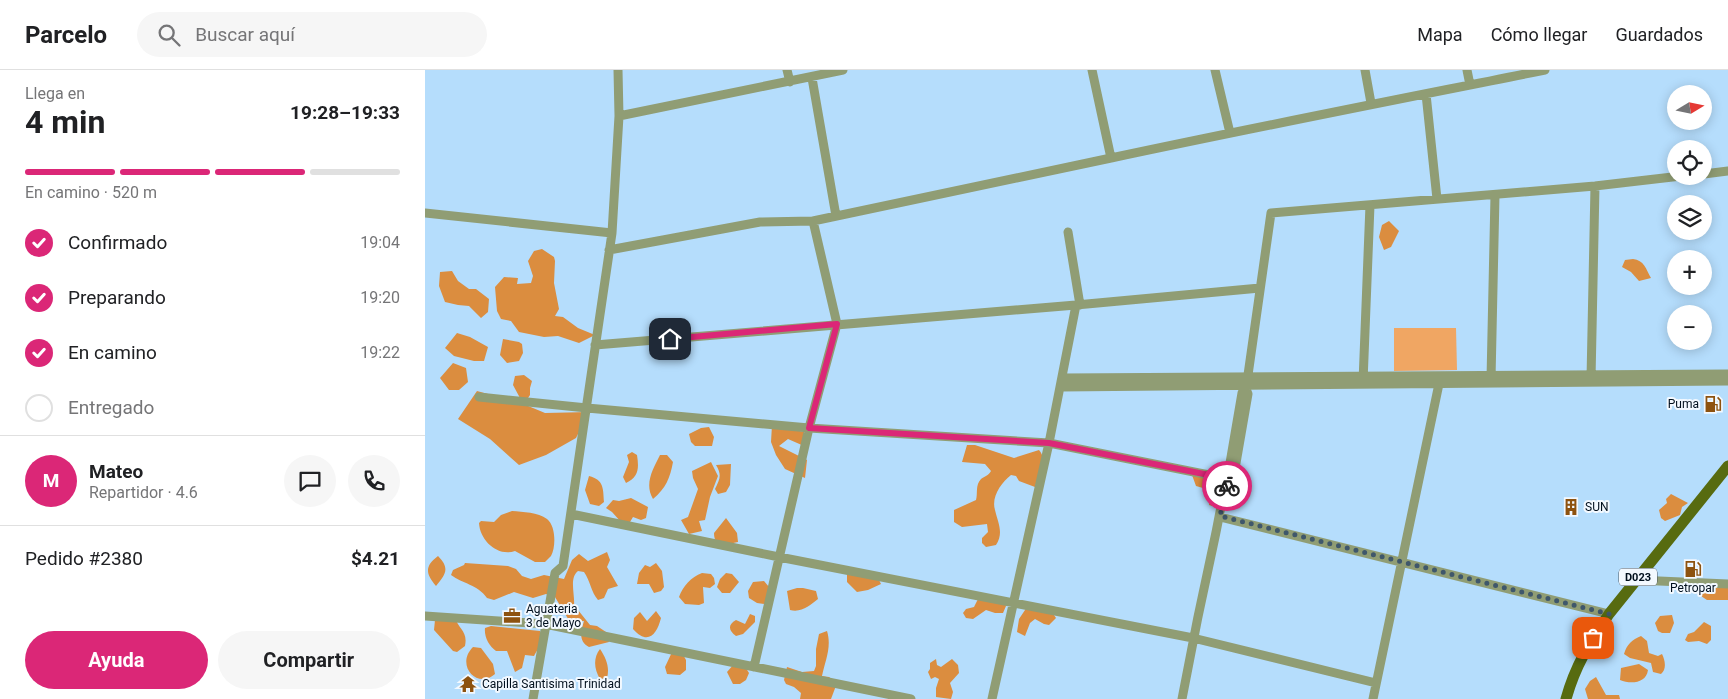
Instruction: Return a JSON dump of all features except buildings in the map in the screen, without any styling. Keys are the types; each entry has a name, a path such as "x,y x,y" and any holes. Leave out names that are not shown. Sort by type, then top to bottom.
{"main road":[{"name":"D023","path":"1566,699 1581,658 1609,614 1728,466"}],"street":[{"path":"533,699 555,573 563,566 612,233 619,116 618,70"},
{"path":"787,70 790,82"},
{"path":"619,116 812,78 843,70"},
{"path":"1092,70 1111,158"},
{"path":"1215,70 1230,133"},
{"path":"1365,70 1371,103"},
{"path":"1467,70 1470,85"},
{"path":"609,250 760,222 813,221 1371,103 1545,70"},
{"path":"812,78 836,216"},
{"path":"1426,94 1437,199"},
{"path":"1712,173 1728,171"},
{"path":"1182,699 1193,638 1220,516 1230,475 1237,463 1248,394 1247,384 1259,288 1271,213 1495,195 1667,178"},
{"path":"1591,379 1595,186"},
{"path":"1491,379 1495,195"},
{"path":"1363,380 1370,205"},
{"path":"425,213 612,233"},
{"path":"754,667 809,428 837,324 813,221"},
{"path":"992,699 1078,305 1068,232"},
{"path":"595,345 1259,288"},
{"path":"1591,379 1728,374"},
{"path":"1061,383 1247,384 1363,380 1491,379 1728,381"},
{"path":"1373,699 1440,380"},
{"path":"479,397 809,428 1049,443 1230,475"},
{"path":"571,514 779,557 1193,638 1376,683"},
{"path":"1220,516 1609,614"},
{"path":"1636,580 1728,584"},
{"path":"425,616 545,624 911,699"}],"shaded area":[{"path":"1389,221 1399,231 1391,247 1384,250 1379,237 1382,225"},
{"path":"542,249 554,257 555,261 554,283 559,309 555,316 563,317 578,328 595,335 579,343 558,336 544,337 519,332 511,321 501,319 497,311 495,287 504,277 518,278 517,284 531,283 533,276 528,261 534,251"},
{"path":"1633,259 1642,263 1651,278 1639,281 1631,272 1622,267 1625,260"},
{"path":"452,271 458,281 469,289 476,289 489,299 488,312 481,318 469,306 445,302 439,286 440,272"},
{"path":"1394,328 1456,328 1457,370 1394,371"},
{"path":"457,333 470,337 488,347 484,361 474,361 454,356 445,348"},
{"path":"503,339 522,344 523,353 519,361 507,363 500,355"},
{"path":"453,363 466,368 468,382 459,390 449,390 440,378"},
{"path":"524,375 532,381 530,395 526,401 520,398 513,385 515,376"},
{"path":"477,391 521,403 545,413 589,412 576,438 546,455 519,465 490,439 458,419"},
{"path":"772,425 804,432 804,446 788,439 779,446 807,460 805,478 785,469 776,455 771,442"},
{"path":"709,427 714,437 712,446 695,446 691,442 689,434 701,428"},
{"path":"967,445 975,445 1014,458 1039,450 1042,454 1040,473 1035,487 1019,481 1016,476 1011,475 998,491 994,505 1000,536 996,545 986,547 982,543 982,538 988,532 987,524 962,527 954,522 954,510 976,500 979,481 991,471 985,464 962,462"},
{"path":"632,452 637,455 637,472 626,483 623,477 629,462 627,455"},
{"path":"660,455 667,455 673,462 667,482 653,499 650,493 649,482"},
{"path":"711,462 718,476 710,497 705,520 699,521 702,531 689,534 681,520 688,517 698,489 692,471"},
{"path":"731,464 730,485 726,492 718,494 715,489 720,474 716,465"},
{"path":"1192,475 1221,481 1216,507 1209,505 1212,484 1203,488 1196,486"},
{"path":"589,476 598,480 602,485 604,502 599,506 590,504 585,490"},
{"path":"1671,494 1688,503 1682,507 1680,515 1665,521 1661,518 1659,510 1667,503 1666,499"},
{"path":"631,498 648,507 646,518 641,520 633,517 630,522 621,522 606,508 613,500 619,501"},
{"path":"512,511 539,515 550,522 554,531 554,547 551,556 545,562 535,562 515,551 502,552 496,550 486,541 480,530 479,523 481,521 494,522 501,515"},
{"path":"726,518 737,533 738,542 722,544 716,541 714,533"},
{"path":"607,552 610,560 607,567 618,586 608,589 604,598 598,600 584,572 578,571 574,578 574,605 590,625 597,626 606,632 609,642 589,647 582,639 581,632 584,621 570,622 555,597 546,594 533,598 514,592 494,600 487,598 479,590 451,575 453,570 465,563 508,566 516,569 522,576 531,579 544,575 564,579 572,560 579,554 588,561"},
{"path":"438,556 444,564 445,571 436,586 428,570 431,563"},
{"path":"656,563 662,571 664,587 661,591 654,593 649,584 637,584 639,573 645,565 650,567"},
{"path":"847,571 875,572 881,584 868,590 857,592 847,582"},
{"path":"702,573 711,574 715,584 710,588 703,587 704,603 699,605 685,604 679,597 683,589 691,579"},
{"path":"726,573 732,574 739,582 730,593 722,593 717,587 720,579"},
{"path":"764,581 769,587 765,604 757,603 749,598 748,591 753,582"},
{"path":"1728,582 1728,600 1707,600 1698,594 1699,584"},
{"path":"797,588 816,591 818,599 802,609 790,610 787,591"},
{"path":"978,599 1005,602 1006,606 1003,613 986,610 973,619 966,618 963,613 966,609 974,607"},
{"path":"1027,607 1052,612 1056,618 1049,625 1035,619 1030,623 1025,636 1017,632 1019,619"},
{"path":"656,611 661,618 657,629 651,636 643,637 633,629 634,618 640,612 647,621"},
{"path":"750,614 755,616 755,622 743,634 736,636 731,630 731,624 736,620 745,624"},
{"path":"1672,615 1674,623 1670,633 1658,631 1655,623 1660,616"},
{"path":"454,616 466,641 465,646 457,652 453,651 434,630 435,620"},
{"path":"1704,622 1711,626 1711,640 1707,644 1699,641 1688,642 1685,640 1688,634 1694,632"},
{"path":"491,626 540,631 540,644 534,656 525,655 522,668 515,672 507,651 496,651 491,647 485,635 485,628"},
{"path":"827,631 828,648 822,676 829,677 837,683 831,699 800,699 801,693 794,687 786,684 784,680 787,667 802,672 814,671 819,634"},
{"path":"1641,636 1647,641 1649,653 1658,656 1662,654 1665,667 1661,674 1653,672 1651,663 1630,658 1624,654 1630,643"},
{"path":"473,647 481,648 493,664 495,674 481,679 471,673 467,668 466,661"},
{"path":"600,649 606,659 608,670 607,678 600,679 595,664 596,656"},
{"path":"673,650 681,651 686,660 686,670 680,675 667,674 665,667"},
{"path":"936,659 937,665 941,667 952,659 958,665 959,673 950,683 953,692 951,699 936,697 939,679 935,677 931,679 928,672 930,663"},
{"path":"742,662 749,673 746,680 740,684 733,684 727,672 734,664"},
{"path":"1639,664 1648,670 1644,678 1637,682 1620,680 1621,668"},
{"path":"1596,677 1606,695 1619,695 1620,699 1588,699 1585,689 1590,681"}],"way so far":[{"path":"1227,486 1220,516 1609,614 1593,638"}],"place":[{"name":"Puma","path":"1713,404"},
{"name":"SUN","path":"1571,507"},
{"name":"Petropar","path":"1693,569"},
{"name":"Aguateria 3 de Mayo","path":"512,616"},
{"name":"Capilla Santisima Trinidad","path":"468,684"}],"route":[{"path":"670,339 837,324 809,428 1049,443 1229,479 1227,486"}]}
